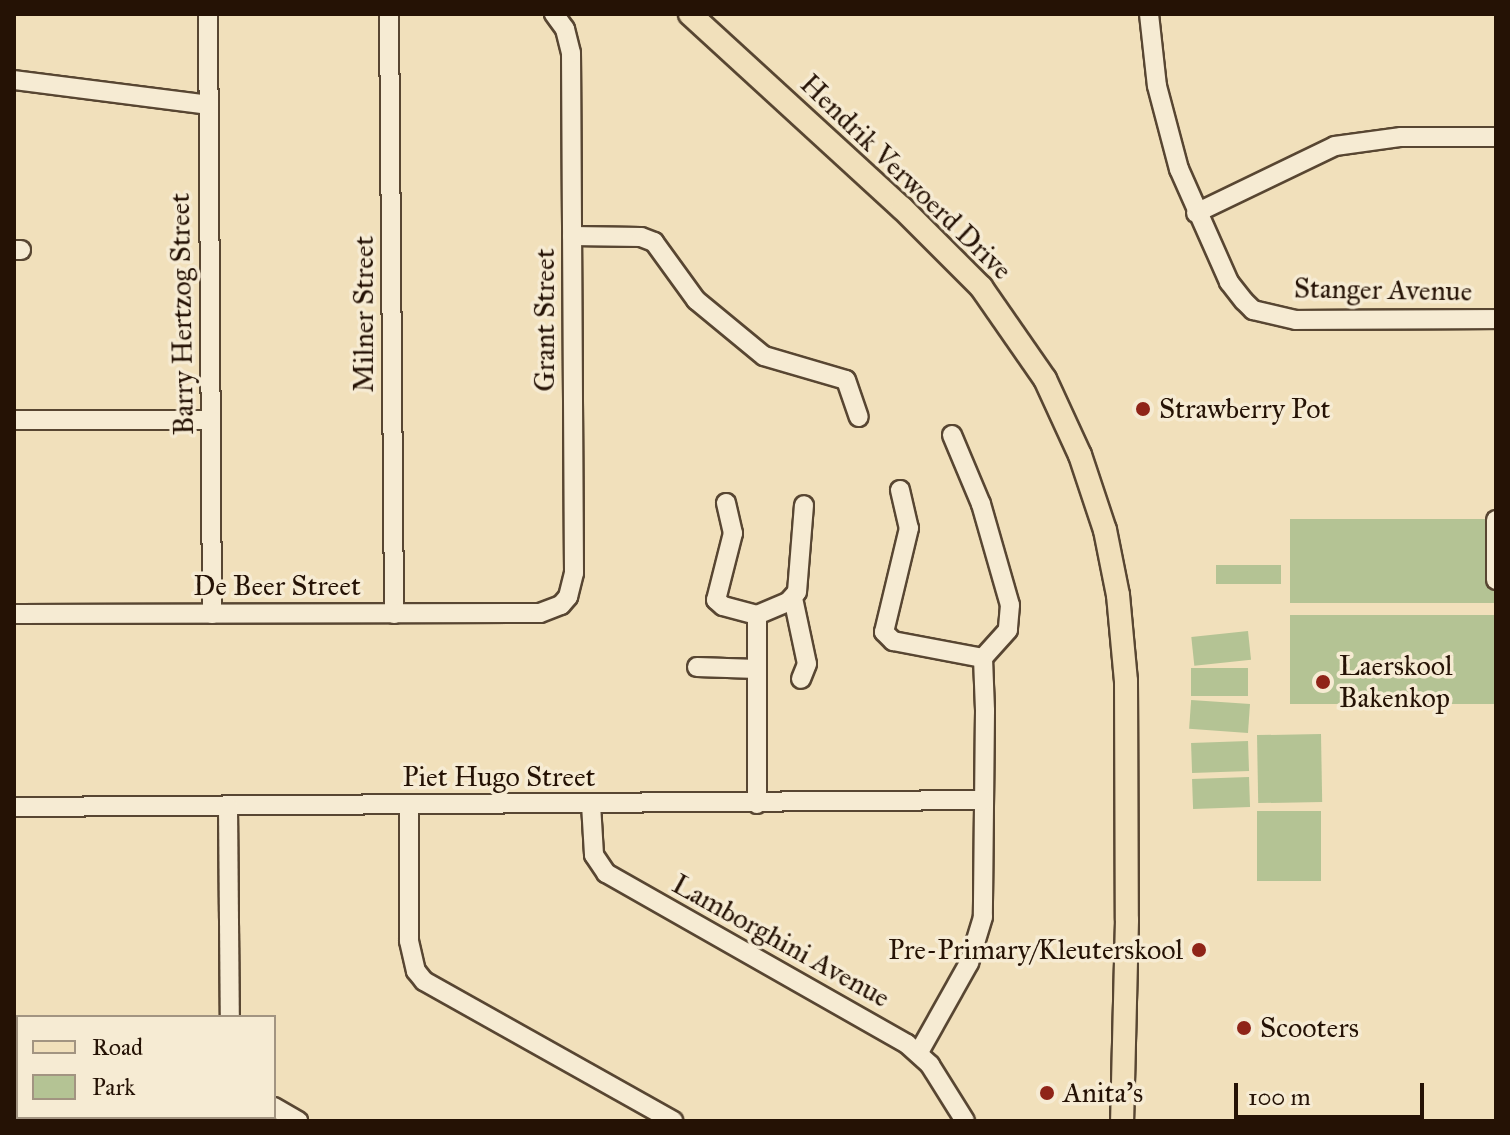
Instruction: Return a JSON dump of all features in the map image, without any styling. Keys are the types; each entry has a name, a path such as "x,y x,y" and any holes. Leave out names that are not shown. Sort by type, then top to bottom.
{"main road":[{"name":"Hendrik Verwoerd Drive","path":"690,14 902,208 981,287 1045,379 1080,455 1105,530 1118,595 1126,681 1127,920 1122,1121"},
{"name":"Hendrik Verwoerd Drive","path":"1127,920 1132,949 1136,1121"}],"street":[{"name":"Barry Hertzog Street","path":"208,14 212,614"},
{"name":"Milner Street","path":"389,14 394,614"},
{"name":"Grant Street","path":"540,613 561,605 568,597 574,573 571,53 565,29 554,14"},
{"name":"Stanger Avenue","path":"1149,14 1157,86 1179,169 1229,282 1253,310 1296,320 1496,319"},
{"path":"14,80 208,105"},
{"path":"1196,213 1335,146 1401,137 1496,137"},
{"path":"572,236 641,237 654,242 696,300 764,356 846,380 859,417"},
{"path":"14,420 211,420"},
{"path":"919,1052 977,943 984,902 983,658 1008,630 1010,605 981,504 952,435"},
{"path":"900,490 909,523 884,632 893,641 983,658"},
{"path":"726,503 733,533 716,600 723,606 757,615 793,598 800,584 804,505"},
{"path":"1496,520 1496,580"},
{"path":"793,598 807,664 801,679"},
{"name":"De Beer Street","path":"14,614 540,613"},
{"path":"757,615 757,804"},
{"path":"697,667 757,669"},
{"name":"Piet Hugo Street","path":"14,807 984,800"},
{"name":"Lamborghini Avenue","path":"591,804 594,855 615,880 919,1052 965,1121"},
{"path":"409,805 409,941 416,971 424,981 673,1121"},
{"path":"228,807 230,1015"},
{"path":"276,1108 298,1121"}],"green space":[{"path":"1290,519 1496,519 1496,603 1290,603"},
{"path":"1216,565 1281,565 1281,584 1216,584"},
{"path":"1290,615 1496,615 1496,704 1290,704"},
{"path":"1248,631 1251,660 1194,666 1191,637"},
{"path":"1191,668 1248,668 1248,696 1191,696"},
{"path":"1191,700 1250,704 1248,733 1189,729"},
{"path":"1321,734 1322,802 1258,803 1257,735"},
{"path":"1248,741 1249,771 1192,773 1191,743"},
{"path":"1249,777 1250,807 1193,809 1192,779"},
{"path":"1257,811 1321,811 1321,881 1257,881"}],"place":[{"name":"Strawberry Pot","path":"1143,409"},
{"name":"Laerskool Bakenkop","path":"1323,682"},
{"name":"Pre-Primary/Kleuterskool","path":"1199,950"},
{"name":"Scooters","path":"1244,1028"},
{"name":"Anita's","path":"1047,1093"}]}
